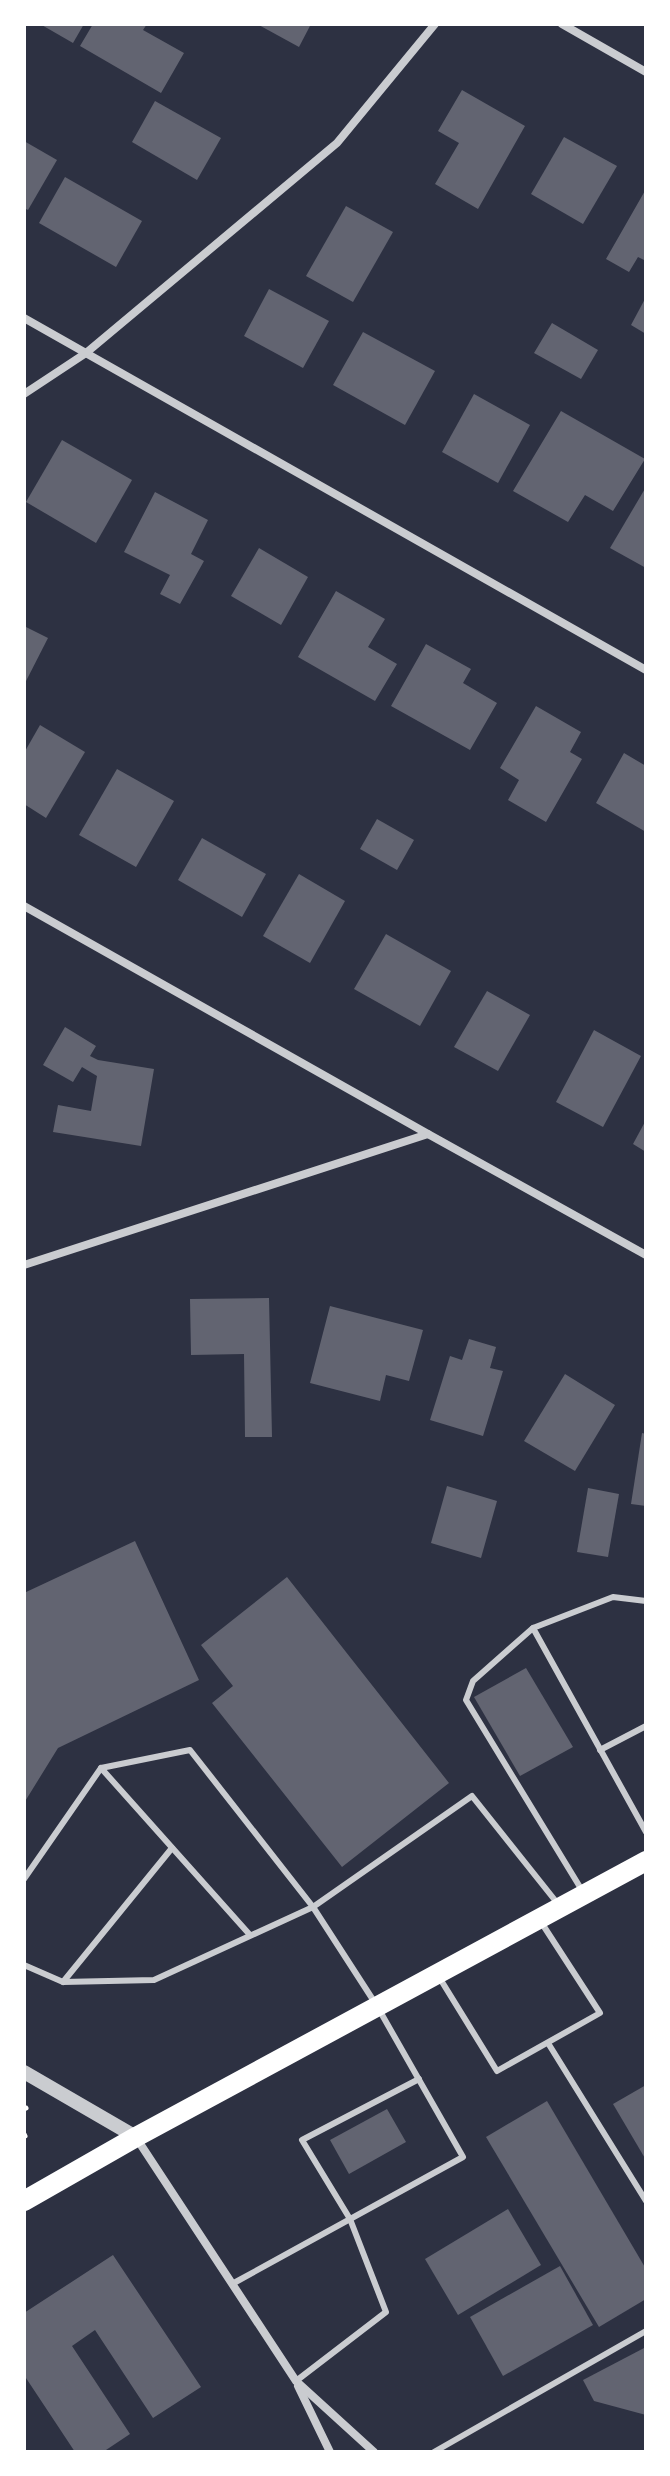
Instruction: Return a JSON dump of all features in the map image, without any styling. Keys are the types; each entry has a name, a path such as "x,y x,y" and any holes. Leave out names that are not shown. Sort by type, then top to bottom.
{"main road":[{"path":"24,2201 136,2137 646,1861"}],"street":[{"path":"24,394 86,353 337,143 435,24"},
{"path":"562,24 646,72"},
{"path":"24,318 646,670"},
{"path":"24,906 646,1255"},
{"path":"24,1265 428,1134"},
{"path":"24,2072 136,2137 296,2381 330,2452"},
{"path":"296,2381 374,2452"}],"lane":[{"path":"585,1894 466,1700 473,1681 533,1628 613,1597 646,1601"},
{"path":"533,1628 646,1832"},
{"path":"600,1750 646,1726"},
{"path":"24,1879 101,1768 190,1750 313,1907 377,2006 463,2157 232,2284"},
{"path":"101,1768 250,1935"},
{"path":"24,1965 63,1982 154,1980 313,1907 472,1796 560,1907"},
{"path":"63,1982 172,1848"},
{"path":"437,1974 497,2071 600,2013 539,1919"},
{"path":"548,2043 646,2201"},
{"path":"296,2381 386,2312 350,2219 302,2140 419,2079"},
{"path":"434,2452 646,2331"}],"building":[{"path":"40,24 84,24 73,43"},
{"path":"93,24 147,24 143,30 184,53 161,93 80,46"},
{"path":"257,24 311,24 299,47"},
{"path":"462,90 525,126 478,209 435,184 459,143 438,131"},
{"path":"155,101 221,138 197,180 132,142"},
{"path":"564,137 617,166 583,224 531,194"},
{"path":"24,141 57,160 28,210 24,208"},
{"path":"65,177 142,221 116,267 39,223"},
{"path":"646,189 646,261 638,257 629,272 606,259"},
{"path":"346,206 393,232 353,302 306,276"},
{"path":"269,289 329,321 303,368 244,336"},
{"path":"646,297 646,334 631,325"},
{"path":"552,323 598,350 581,379 534,353"},
{"path":"363,332 435,371 405,425 333,385"},
{"path":"474,394 530,425 498,483 442,452"},
{"path":"561,411 645,459 613,511 585,495 568,522 513,491"},
{"path":"62,440 132,480 96,543 26,502"},
{"path":"646,487 646,568 610,548"},
{"path":"155,492 208,520 191,554 204,561 180,604 160,594 170,575 124,552"},
{"path":"259,548 308,577 281,625 231,596"},
{"path":"336,591 385,619 368,647 397,664 375,701 298,657"},
{"path":"24,626 48,638 24,685"},
{"path":"426,644 471,669 463,683 497,703 470,750 391,706"},
{"path":"536,706 581,732 570,752 582,759 546,822 508,800 519,780 500,768"},
{"path":"40,725 85,752 46,818 24,804 24,753"},
{"path":"624,753 646,766 646,832 596,803"},
{"path":"117,769 174,801 136,867 79,835"},
{"path":"377,819 414,840 397,870 360,849"},
{"path":"202,838 266,874 242,917 178,880"},
{"path":"299,874 345,901 310,963 263,936"},
{"path":"386,934 451,971 420,1026 354,989"},
{"path":"487,991 530,1015 498,1071 454,1047"},
{"path":"65,1027 96,1046 90,1056 98,1060 154,1069 141,1146 53,1132 58,1105 91,1111 97,1076 82,1067 73,1082 43,1065"},
{"path":"594,1030 641,1056 603,1127 556,1102"},
{"path":"646,1120 646,1152 633,1144"},
{"path":"269,1298 272,1437 245,1437 244,1354 191,1355 190,1299"},
{"path":"330,1306 423,1330 409,1381 386,1375 380,1401 310,1383"},
{"path":"469,1339 496,1347 490,1368 503,1371 483,1436 430,1420 450,1356 462,1360"},
{"path":"565,1374 615,1405 575,1471 524,1441"},
{"path":"642,1433 646,1434 646,1506 631,1504"},
{"path":"447,1486 497,1501 481,1558 431,1543"},
{"path":"588,1488 619,1494 608,1557 577,1552"},
{"path":"135,1541 199,1680 58,1748 24,1803 24,1593"},
{"path":"287,1577 449,1783 342,1867 212,1703 233,1686 201,1645"},
{"path":"526,1668 573,1747 520,1776 474,1697"},
{"path":"646,2085 646,2160 613,2104"},
{"path":"547,2101 646,2269 646,2299 599,2327 486,2137"},
{"path":"387,2109 406,2142 349,2174 330,2140"},
{"path":"508,2209 541,2265 458,2315 425,2259"},
{"path":"113,2255 201,2387 153,2418 95,2330 72,2346 130,2434 103,2452 75,2452 24,2375 24,2313"},
{"path":"560,2266 593,2325 503,2376 470,2317"},
{"path":"646,2347 646,2415 594,2401 583,2380"}]}
